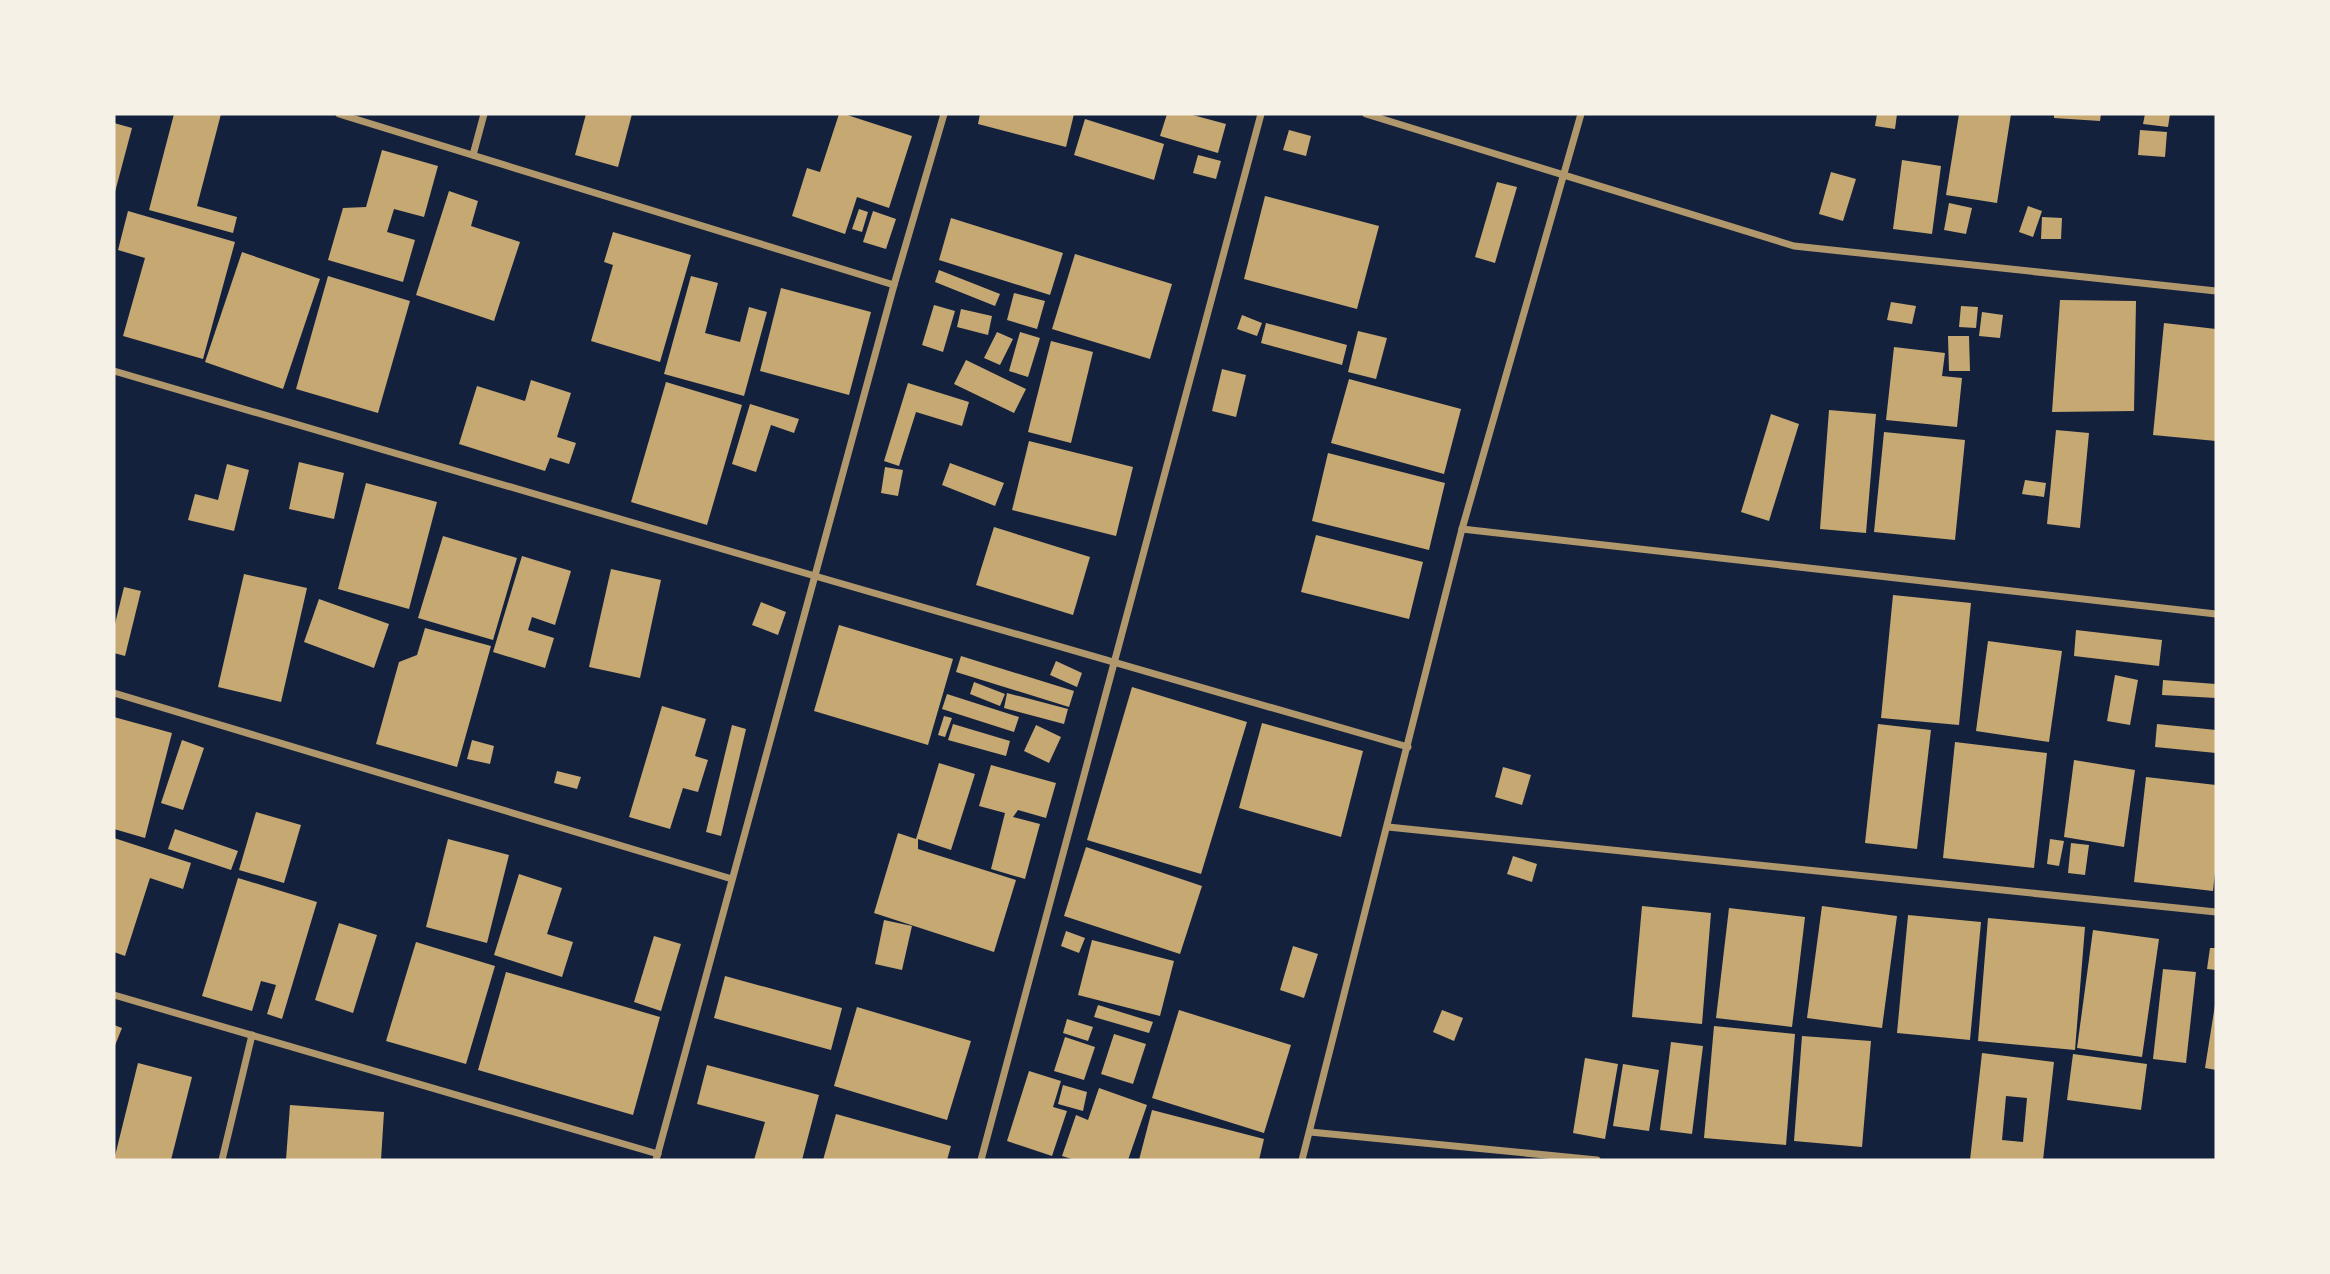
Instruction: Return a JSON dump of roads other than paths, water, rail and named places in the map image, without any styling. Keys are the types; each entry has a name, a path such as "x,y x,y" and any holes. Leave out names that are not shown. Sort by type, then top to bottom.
{"street":[{"path":"339,114 894,285"},
{"path":"473,155 484,114"},
{"path":"114,995 657,1157 894,285 944,114"},
{"path":"981,1160 1261,114"},
{"path":"1366,114 1794,246 2216,290"},
{"path":"1303,1160 1462,529 1581,114"},
{"path":"114,370 1408,747"},
{"path":"1462,529 2216,614"},
{"path":"114,693 732,878"},
{"path":"1388,827 2216,912"},
{"path":"222,1160 252,1035"},
{"path":"1310,1132 1597,1160"}]}
